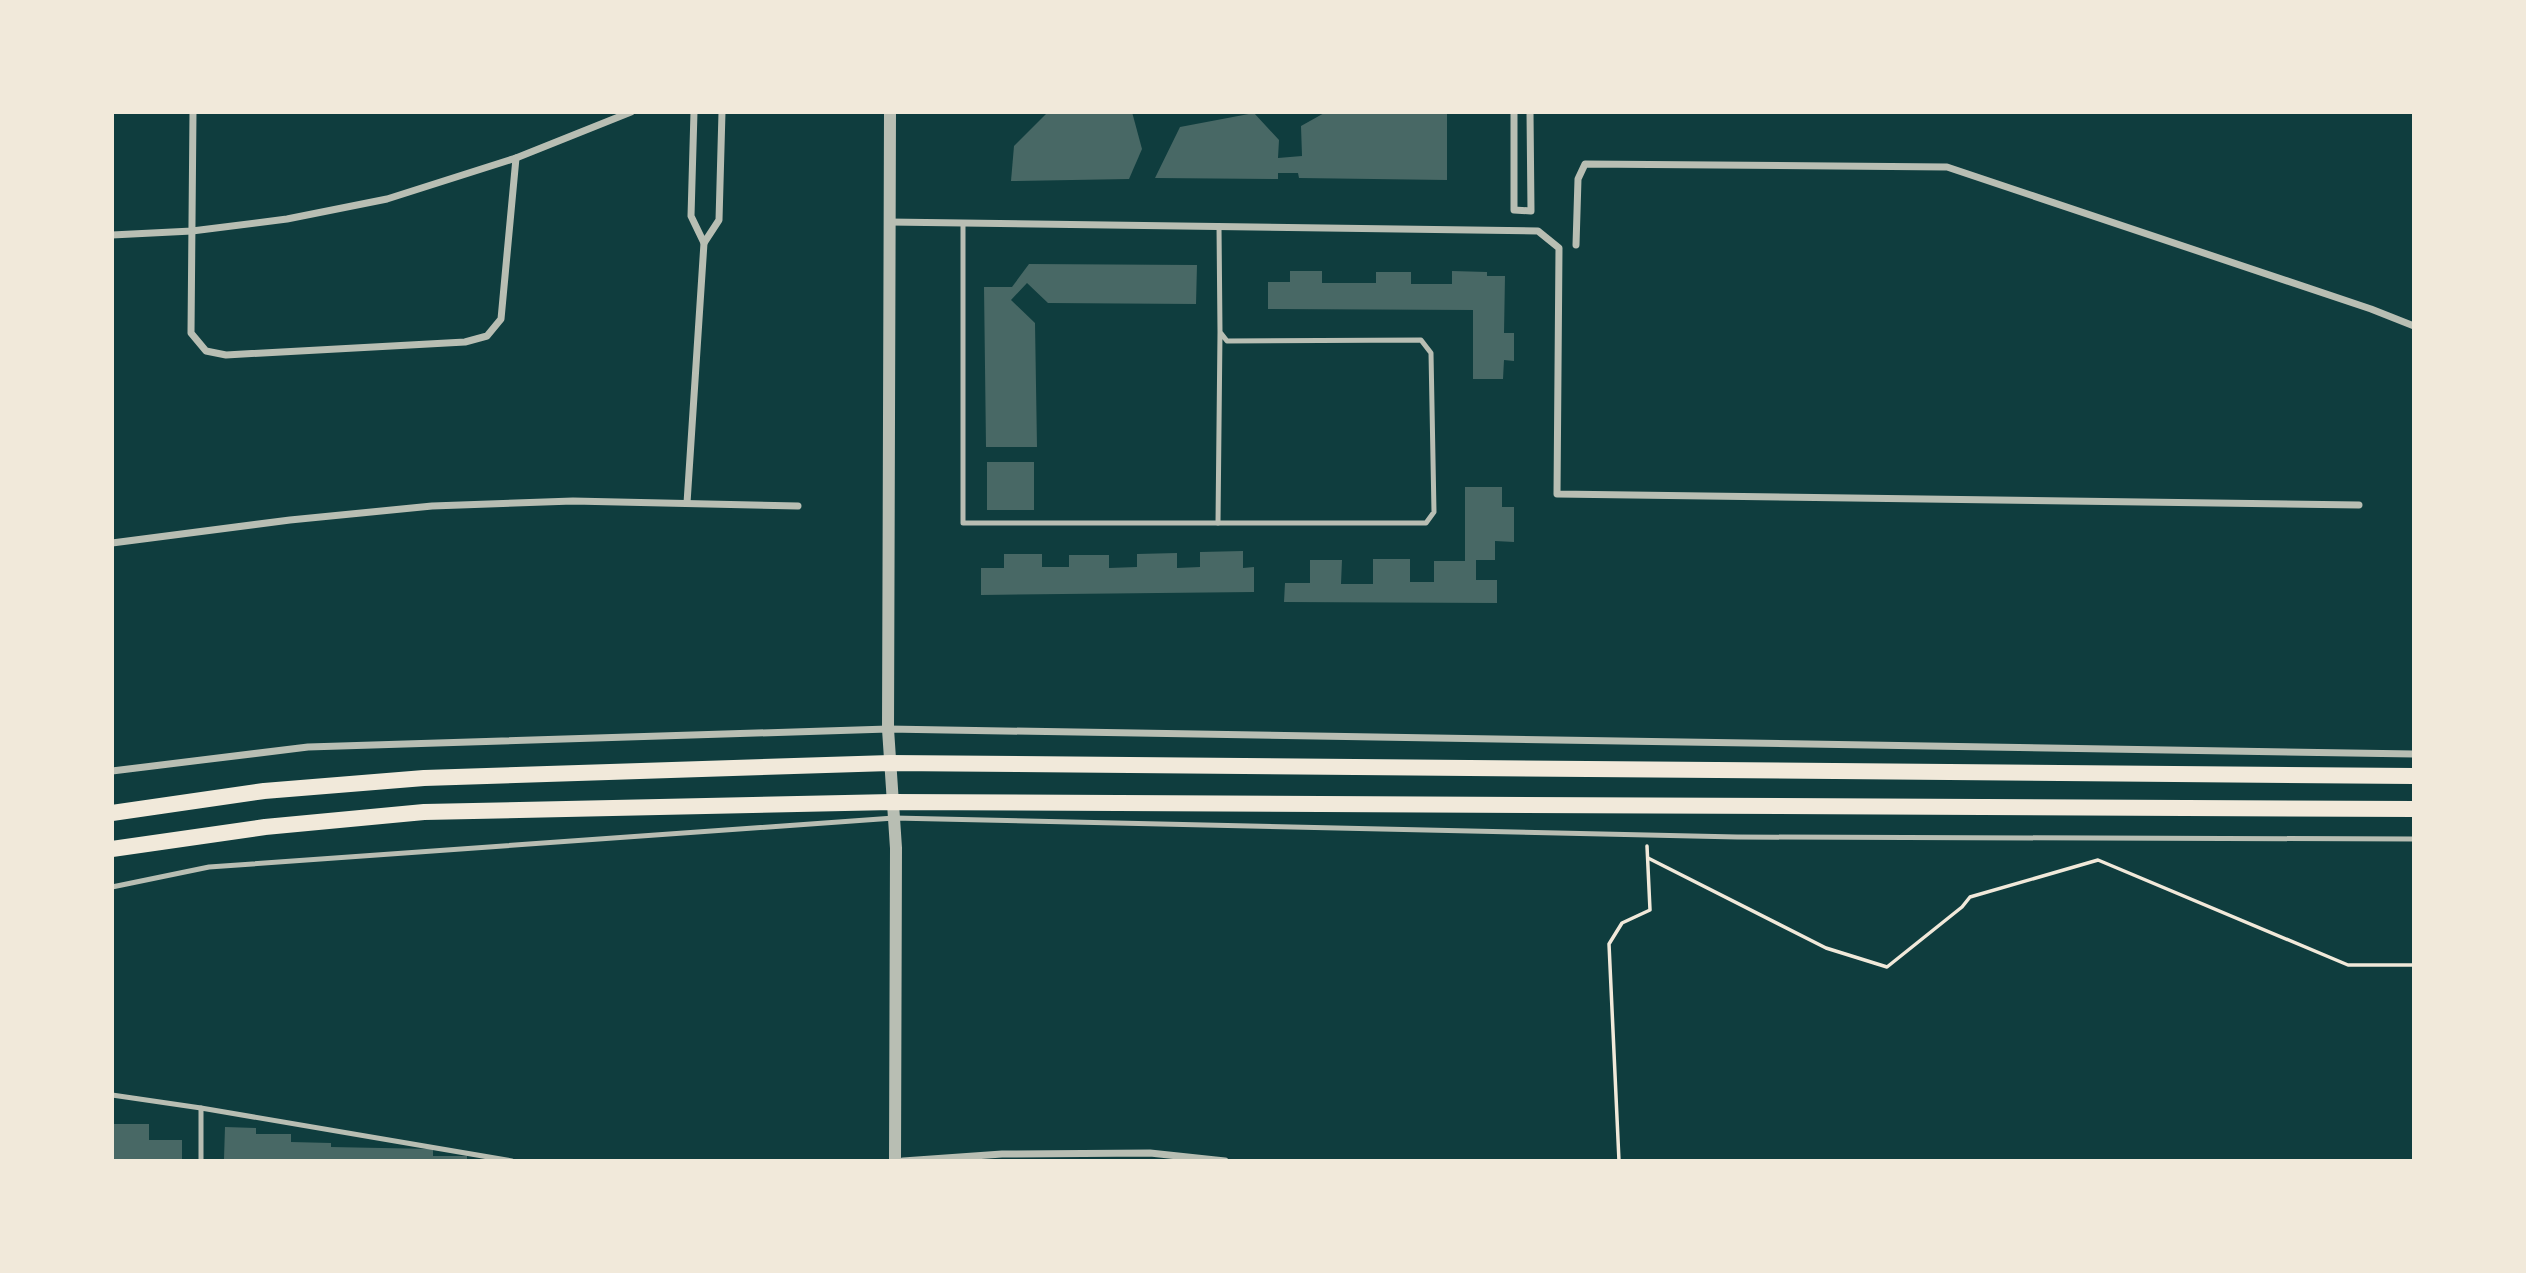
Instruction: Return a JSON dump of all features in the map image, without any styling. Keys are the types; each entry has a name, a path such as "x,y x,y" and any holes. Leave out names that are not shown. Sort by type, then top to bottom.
{"main road":[{"path":"112,813 264,791 424,778 890,763 2414,776"},
{"path":"112,849 265,827 425,812 2414,809"}],"street":[{"path":"193,112 191,333 206,351 226,355 465,342 487,336 501,319 516,159"},
{"path":"112,235 192,231 287,219 387,199 516,159 631,112"},
{"path":"694,112 691,216 704,243"},
{"path":"687,503 704,243 719,220 722,112"},
{"path":"890,112 888,729 896,848 895,1161"},
{"path":"1514,112 1514,210 1531,211 1530,112"},
{"path":"1576,245 1578,179 1586,164 1947,167 2371,309 2414,326"},
{"path":"889,222 1538,231 1559,248 1557,494 2359,505"},
{"path":"112,543 290,520 432,506 573,501 798,506"},
{"path":"112,771 308,747 888,729 2414,754"},
{"path":"903,1161 1002,1154 1150,1153 1225,1161"}],"lane":[{"path":"963,223 963,523 1426,523 1434,512 1431,353 1421,340 1227,341 1220,332"},
{"path":"1218,523 1219,226"},
{"path":"112,887 209,867 893,810 1737,837 2414,839"},
{"path":"112,1095 512,1161"},
{"path":"201,1108 201,1161"}],"path":[{"path":"1619,1161 1609,944 1622,923 1650,910 1646,834"},
{"path":"1648,858 1826,948 1887,967 1962,907 1970,897 2098,860 2348,965 2414,965"}],"building":[{"path":"1048,112 1132,112 1142,149 1129,179 1011,181 1014,146"},
{"path":"1326,112 1447,112 1447,180 1299,178 1298,173 1278,173 1278,179 1155,178 1180,127 1254,113 1279,140 1278,158 1302,156 1301,126"},
{"path":"1029,264 1197,265 1196,304 1048,303 1027,283 1011,300 1035,323 1037,447 986,447 984,287 1012,287"},
{"path":"1290,271 1322,271 1322,283 1376,283 1376,272 1411,272 1411,284 1452,284 1452,271 1487,272 1487,276 1505,276 1504,333 1514,333 1514,361 1504,360 1503,379 1473,379 1473,310 1268,309 1268,282 1290,282"},
{"path":"987,462 1034,462 1034,510 987,510"},
{"path":"1465,487 1502,487 1502,507 1514,507 1514,542 1495,541 1495,560 1476,560 1476,580 1497,580 1497,603 1284,602 1285,583 1310,583 1310,560 1342,560 1341,584 1373,584 1373,559 1410,559 1410,582 1434,582 1434,561 1465,561"},
{"path":"1243,551 1243,568 1254,567 1254,592 981,595 981,568 1004,568 1004,554 1042,554 1042,567 1069,567 1069,555 1109,555 1109,568 1137,567 1137,554 1177,553 1177,568 1200,567 1200,552"},
{"path":"112,1124 149,1124 149,1140 182,1140 182,1161 112,1161"},
{"path":"225,1127 256,1128 256,1134 291,1134 291,1142 331,1143 331,1147 433,1149 433,1156 467,1156 467,1161 224,1159"}]}
